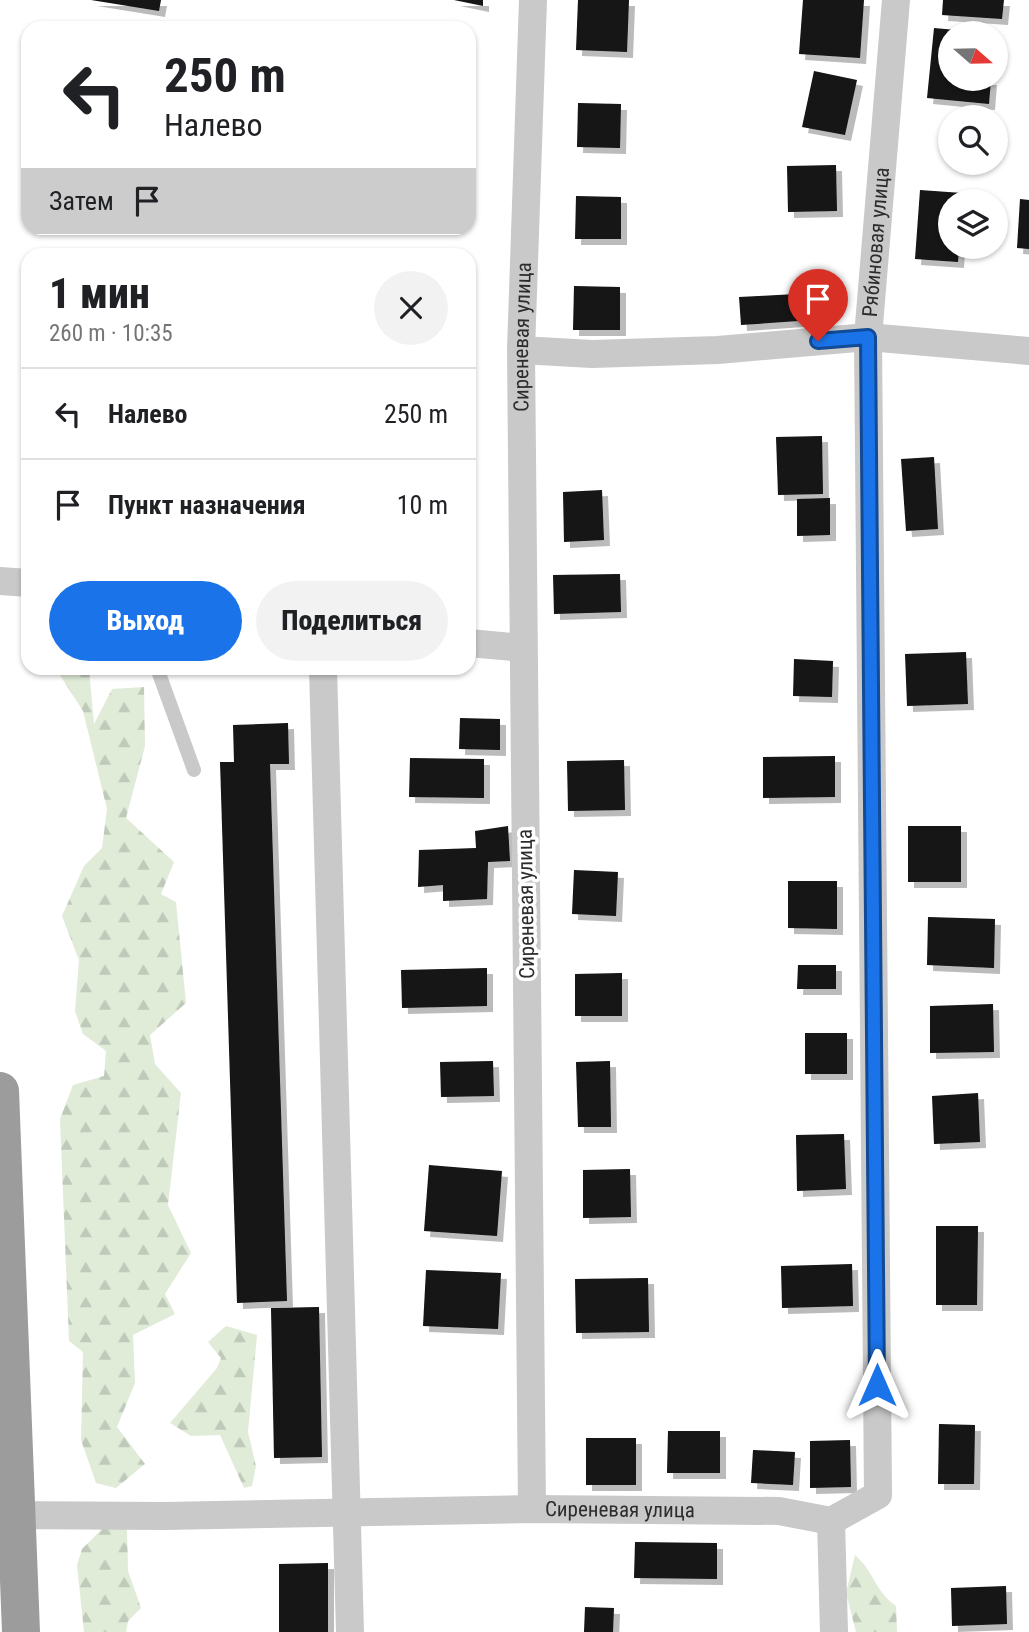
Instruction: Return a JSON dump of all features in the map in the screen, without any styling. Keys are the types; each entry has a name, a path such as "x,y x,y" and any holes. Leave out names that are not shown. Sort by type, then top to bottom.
{"highway":[{"path":"0,1091 8,1515 20,1632"}],"street":[{"name":"Сиреневая улица","path":"534,0 521,350 532,1509 779,1511 831,1521"},
{"name":"Рябиновая улица","path":"831,1521 878,1495 868,337 896,0"},
{"path":"521,350 592,354 718,350 868,337 1029,351"},
{"path":"0,581 21,582"},
{"path":"476,644 523,648"},
{"path":"323,675 350,1632"},
{"path":"8,1515 532,1509"},
{"path":"831,1521 834,1632"}],"lane":[{"path":"160,675 194,770"}],"green space":[{"path":"60,675 90,675 94,724 112,689 144,687 145,746 126,818 174,862 161,894 176,902 186,1003 150,1035 155,1064 181,1093 168,1205 191,1253 165,1294 175,1314 133,1335 135,1383 117,1427 145,1464 116,1488 96,1483 81,1440 83,1352 69,1341 60,1119 73,1085 104,1076 106,1051 83,1034 75,1011 79,960 62,916 84,866 102,848 107,809 83,711"},
{"path":"226,1326 257,1335 248,1432 256,1466 252,1486 244,1488 220,1435 191,1436 170,1423 217,1368 221,1358 208,1342"},
{"path":"108,1523 127,1528 128,1571 141,1608 128,1621 126,1632 84,1632 77,1565 82,1549"},
{"path":"855,1555 867,1568 883,1594 896,1606 897,1632 856,1632 846,1593"}],"building":[{"path":"91,0 161,0 159,11"},
{"path":"454,0 483,0 483,6"},
{"path":"578,0 629,0 627,52 576,50"},
{"path":"803,0 864,0 860,58 799,54"},
{"path":"943,0 1004,0 1002,19 942,15"},
{"path":"934,28 938,28 938,91 990,91 989,104 927,98"},
{"path":"814,71 857,80 845,135 802,127"},
{"path":"578,103 621,104 620,148 577,147"},
{"path":"836,165 837,211 788,212 787,166"},
{"path":"920,190 938,191 938,259 958,259 958,262 915,259"},
{"path":"576,196 621,197 621,239 575,239"},
{"path":"1020,199 1029,200 1029,249 1017,248"},
{"path":"574,286 620,287 620,330 573,330"},
{"path":"796,294 798,321 741,325 739,297"},
{"path":"822,436 823,494 778,495 776,437"},
{"path":"934,457 938,529 906,531 901,459"},
{"path":"602,490 604,540 564,542 563,492"},
{"path":"830,498 830,535 797,536 797,499"},
{"path":"620,574 621,612 554,614 553,575"},
{"path":"966,652 968,704 907,706 905,654"},
{"path":"794,659 833,661 832,697 793,696"},
{"path":"460,718 500,719 500,750 459,749"},
{"path":"288,723 289,764 270,764 287,1301 237,1303 220,762 234,762 233,725"},
{"path":"835,756 835,797 763,798 763,757"},
{"path":"410,758 484,759 484,798 409,797"},
{"path":"624,760 625,810 568,811 567,761"},
{"path":"508,826 510,861 488,862 487,899 443,901 443,885 418,887 419,850 476,848 475,831"},
{"path":"908,826 961,826 961,882 908,882"},
{"path":"574,870 618,872 616,916 572,914"},
{"path":"788,881 837,881 837,929 788,928"},
{"path":"928,917 995,919 994,968 927,965"},
{"path":"798,965 836,965 836,989 797,989"},
{"path":"487,968 487,1006 402,1008 401,970"},
{"path":"622,973 622,1016 575,1016 575,974"},
{"path":"993,1004 994,1052 930,1053 930,1006"},
{"path":"805,1033 847,1033 847,1074 805,1074"},
{"path":"493,1061 494,1096 441,1097 440,1062"},
{"path":"610,1061 611,1127 578,1127 576,1062"},
{"path":"978,1093 980,1142 934,1144 932,1096"},
{"path":"844,1134 846,1189 797,1191 796,1135"},
{"path":"429,1165 502,1171 497,1236 424,1231"},
{"path":"630,1169 631,1217 583,1218 583,1170"},
{"path":"936,1226 978,1226 977,1305 936,1305"},
{"path":"852,1264 853,1306 782,1308 781,1266"},
{"path":"426,1270 501,1273 498,1329 423,1326"},
{"path":"648,1278 649,1332 576,1333 575,1279"},
{"path":"319,1307 322,1457 274,1458 271,1308"},
{"path":"939,1424 975,1425 974,1484 938,1484"},
{"path":"668,1431 720,1431 720,1473 667,1473"},
{"path":"586,1438 636,1438 636,1485 586,1485"},
{"path":"850,1440 851,1487 810,1488 810,1441"},
{"path":"753,1450 795,1452 793,1485 751,1483"},
{"path":"635,1542 717,1543 717,1579 634,1578"},
{"path":"328,1563 328,1632 279,1632 279,1564"},
{"path":"1006,1586 1007,1624 952,1626 951,1588"},
{"path":"585,1607 614,1608 613,1632 584,1632"}],"route":[{"path":"818,341 868,337 877,1385"}]}
